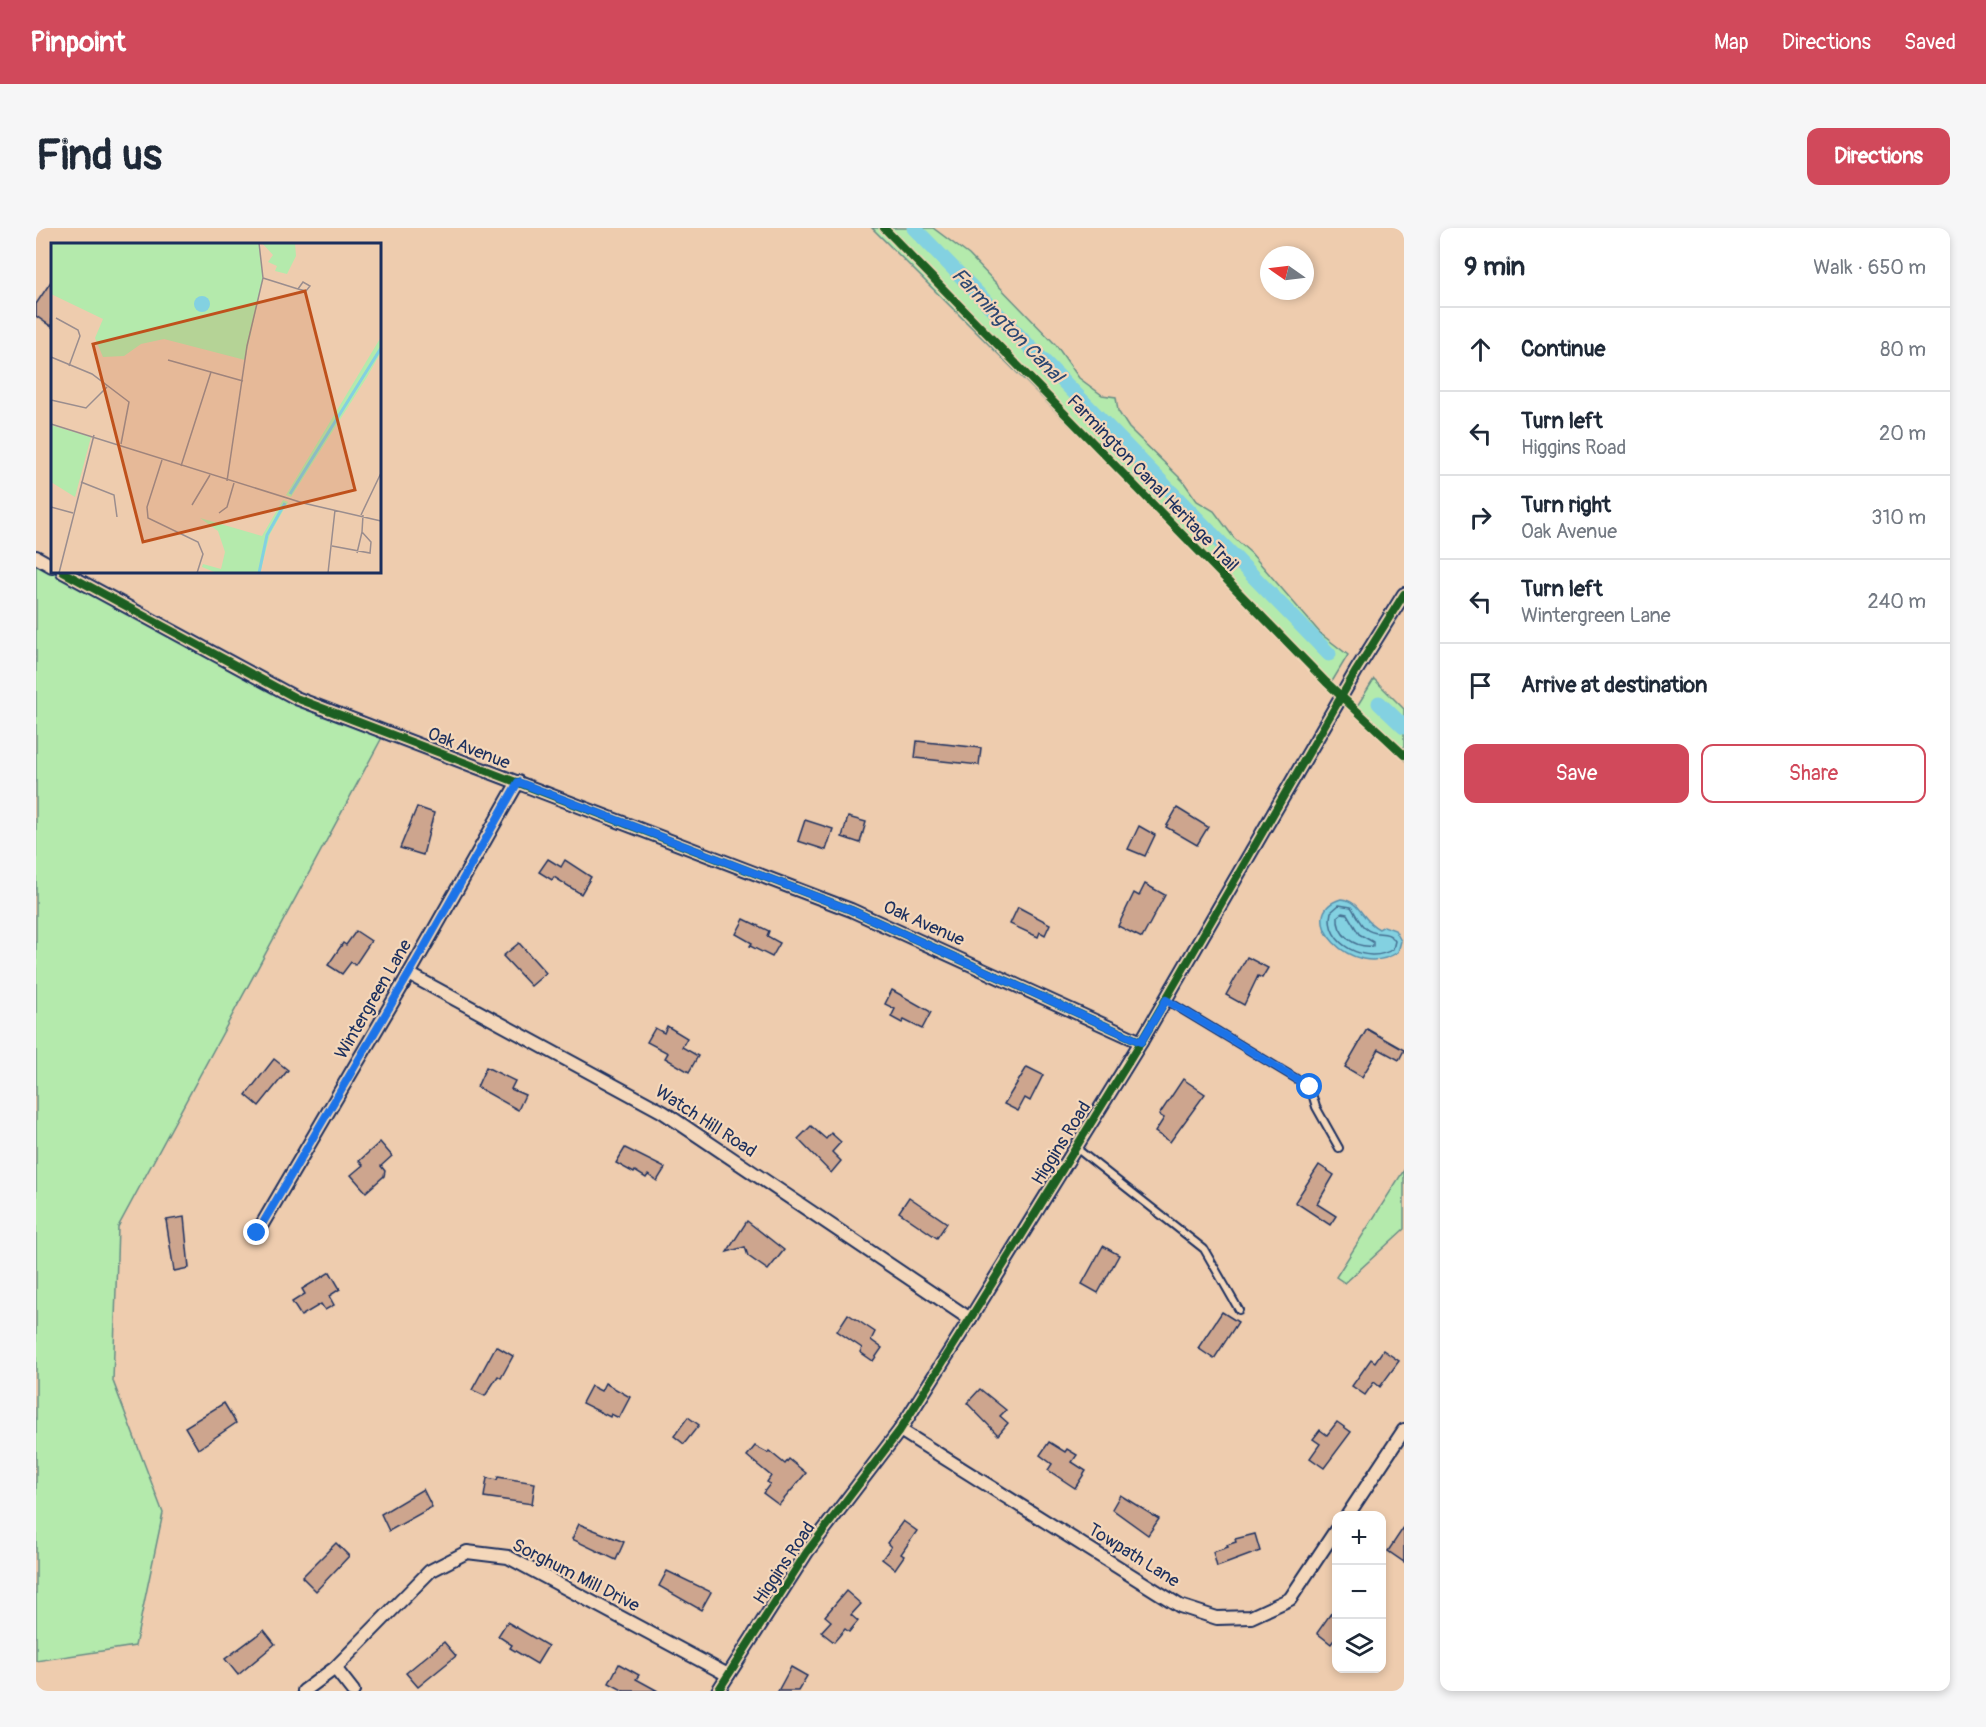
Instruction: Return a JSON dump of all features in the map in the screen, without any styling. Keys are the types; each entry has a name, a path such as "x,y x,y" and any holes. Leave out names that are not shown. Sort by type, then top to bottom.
{"street":[{"path":"36,557 51,565"},
{"name":"Oak Avenue","path":"65,573 296,698 851,910 1141,1042"},
{"name":"Higgins Road","path":"718,1691 807,1552 900,1430 970,1319 1141,1042 1356,671 1404,594"},
{"name":"Wintergreen Lane","path":"257,1233 409,974 518,782"},
{"name":"Watch Hill Road","path":"409,974 663,1112 970,1319"},
{"name":"Towpath Lane","path":"900,1430 1180,1606 1217,1618 1251,1617 1290,1599 1332,1536"},
{"path":"1350,1511 1404,1431"},
{"name":"Sorghum Mill Drive","path":"304,1691 335,1668 430,1571 467,1552 508,1557 728,1675"},
{"path":"335,1668 353,1691"}],"lane":[{"path":"1166,1000 1310,1087 1316,1107 1339,1148"},
{"path":"1076,1148 1204,1249 1239,1310"}],"green space":[{"path":"872,228 933,228 969,255 1056,345 1079,378 1102,395 1116,397 1118,411 1129,428 1183,481 1197,501 1214,511 1234,538 1251,553 1321,634 1348,655 1330,685"},
{"path":"36,557 51,573 65,573 296,698 385,732 118,1227 113,1381 163,1513 135,1646 36,1661"},
{"path":"1374,679 1404,709 1404,760 1354,711"},
{"path":"1404,1170 1404,1229 1345,1283 1336,1277"}],"water":[{"path":"1341,899 1353,903 1368,921 1379,929 1384,926 1395,930 1401,941 1398,952 1380,959 1363,959 1347,953 1334,943 1325,931 1323,918 1327,907"}],"building":[{"path":"51,282 51,326 36,316 36,304"},
{"path":"917,741 981,748 979,765 915,758"},
{"path":"417,807 434,813 423,855 400,848"},
{"path":"1177,808 1208,827 1197,845 1166,827"},
{"path":"848,817 866,822 860,843 842,837"},
{"path":"805,820 833,829 826,850 798,841"},
{"path":"1139,826 1155,835 1145,856 1128,849"},
{"path":"548,859 561,867 565,860 591,877 581,894 554,877 552,880 539,872"},
{"path":"1145,884 1165,895 1142,938 1118,926 1134,893 1139,896"},
{"path":"1018,907 1050,924 1045,935 1040,932 1038,937 1010,924"},
{"path":"744,919 769,931 767,936 780,943 772,957 750,946 752,943 736,934"},
{"path":"356,931 371,941 355,965 351,962 342,974 328,965 343,943 346,945"},
{"path":"519,943 546,973 531,986 503,956"},
{"path":"1247,957 1268,968 1262,978 1258,976 1244,1005 1226,995"},
{"path":"892,990 931,1012 922,1029 904,1020 902,1023 891,1017 895,1009 885,1004"},
{"path":"667,1026 687,1038 682,1047 698,1056 689,1072 665,1058 668,1053 647,1042 655,1028 664,1033"},
{"path":"1367,1029 1404,1050 1399,1060 1379,1049 1362,1077 1345,1067"},
{"path":"274,1059 288,1070 259,1106 246,1095"},
{"path":"486,1067 515,1081 511,1089 525,1095 518,1110 477,1087"},
{"path":"1027,1067 1043,1075 1030,1101 1025,1098 1018,1111 1004,1104"},
{"path":"1183,1079 1205,1094 1170,1142 1155,1132 1164,1118 1159,1115"},
{"path":"811,1126 826,1139 831,1133 841,1142 832,1152 841,1161 831,1173 798,1139"},
{"path":"380,1142 392,1156 381,1166 385,1171 384,1176 366,1192 351,1175 363,1165 359,1161"},
{"path":"625,1148 665,1168 657,1181 648,1175 646,1178 635,1171 634,1173 616,1163"},
{"path":"1319,1165 1334,1175 1317,1204 1336,1216 1330,1225 1295,1202"},
{"path":"909,1197 947,1223 937,1238 899,1212"},
{"path":"184,1217 189,1268 174,1271 166,1220"},
{"path":"747,1221 784,1250 768,1270 748,1256 745,1247 727,1252"},
{"path":"1103,1246 1119,1255 1098,1293 1082,1284"},
{"path":"330,1272 340,1289 329,1296 334,1305 325,1310 321,1304 301,1316 292,1302 305,1294 302,1289"},
{"path":"1222,1312 1238,1322 1214,1359 1198,1348"},
{"path":"848,1314 875,1332 871,1340 882,1348 873,1361 860,1352 862,1348 837,1331"},
{"path":"496,1346 513,1356 501,1378 498,1376 485,1396 472,1390"},
{"path":"1383,1350 1399,1361 1380,1387 1374,1382 1365,1395 1352,1386 1371,1359 1375,1362"},
{"path":"605,1383 630,1397 619,1418 611,1414 610,1417 582,1403 591,1386 601,1391"},
{"path":"980,1389 1006,1410 1000,1416 1008,1423 998,1435 967,1403"},
{"path":"224,1403 236,1423 198,1449 185,1427"},
{"path":"688,1417 699,1425 684,1444 674,1436"},
{"path":"1337,1422 1351,1432 1324,1468 1310,1458 1320,1444 1313,1439 1320,1430 1327,1435"},
{"path":"1049,1442 1065,1452 1067,1449 1077,1455 1072,1462 1086,1471 1075,1488 1048,1470 1052,1464 1040,1455"},
{"path":"755,1446 768,1453 769,1451 785,1464 789,1459 806,1473 779,1505 763,1493 770,1484 767,1482 771,1476 747,1456"},
{"path":"498,1477 535,1483 532,1504 484,1497 487,1478 497,1480"},
{"path":"423,1489 432,1507 389,1531 381,1514"},
{"path":"1120,1495 1159,1519 1148,1535 1112,1509"},
{"path":"903,1521 917,1531 901,1554 904,1556 895,1569 882,1559 891,1547 887,1543"},
{"path":"579,1524 624,1542 616,1560 572,1539"},
{"path":"1404,1527 1404,1562 1388,1551"},
{"path":"1255,1534 1260,1551 1217,1567 1213,1552 1228,1547 1227,1545 1236,1542 1235,1539"},
{"path":"336,1543 349,1556 316,1591 302,1577"},
{"path":"667,1571 711,1592 701,1610 659,1586"},
{"path":"846,1591 861,1604 851,1615 858,1621 849,1632 845,1629 834,1642 821,1632 831,1621 825,1616"},
{"path":"1332,1612 1331,1644 1317,1633"},
{"path":"507,1622 548,1646 537,1664 510,1648 512,1645 498,1636"},
{"path":"264,1630 275,1644 238,1675 225,1659"},
{"path":"444,1642 456,1656 418,1687 406,1673"},
{"path":"619,1664 639,1675 636,1679 658,1691 624,1691 609,1683"},
{"path":"791,1667 807,1676 798,1691 778,1691"}],"waterway":[{"name":"Farmington Canal","path":"914,228 1329,654"},
{"name":"Farmington Canal","path":"1379,703 1404,727"}],"cycle path":[{"name":"Farmington Canal Heritage Trail","path":"884,228 1326,682 1404,755"},
{"path":"65,573 296,698 851,910 1141,1042"},
{"path":"718,1691 807,1552 900,1430 970,1319 1141,1042 1356,671 1404,594"}],"route":[{"path":"257,1233 409,974 518,782 851,910 1141,1042 1166,1000 1310,1087"}]}
